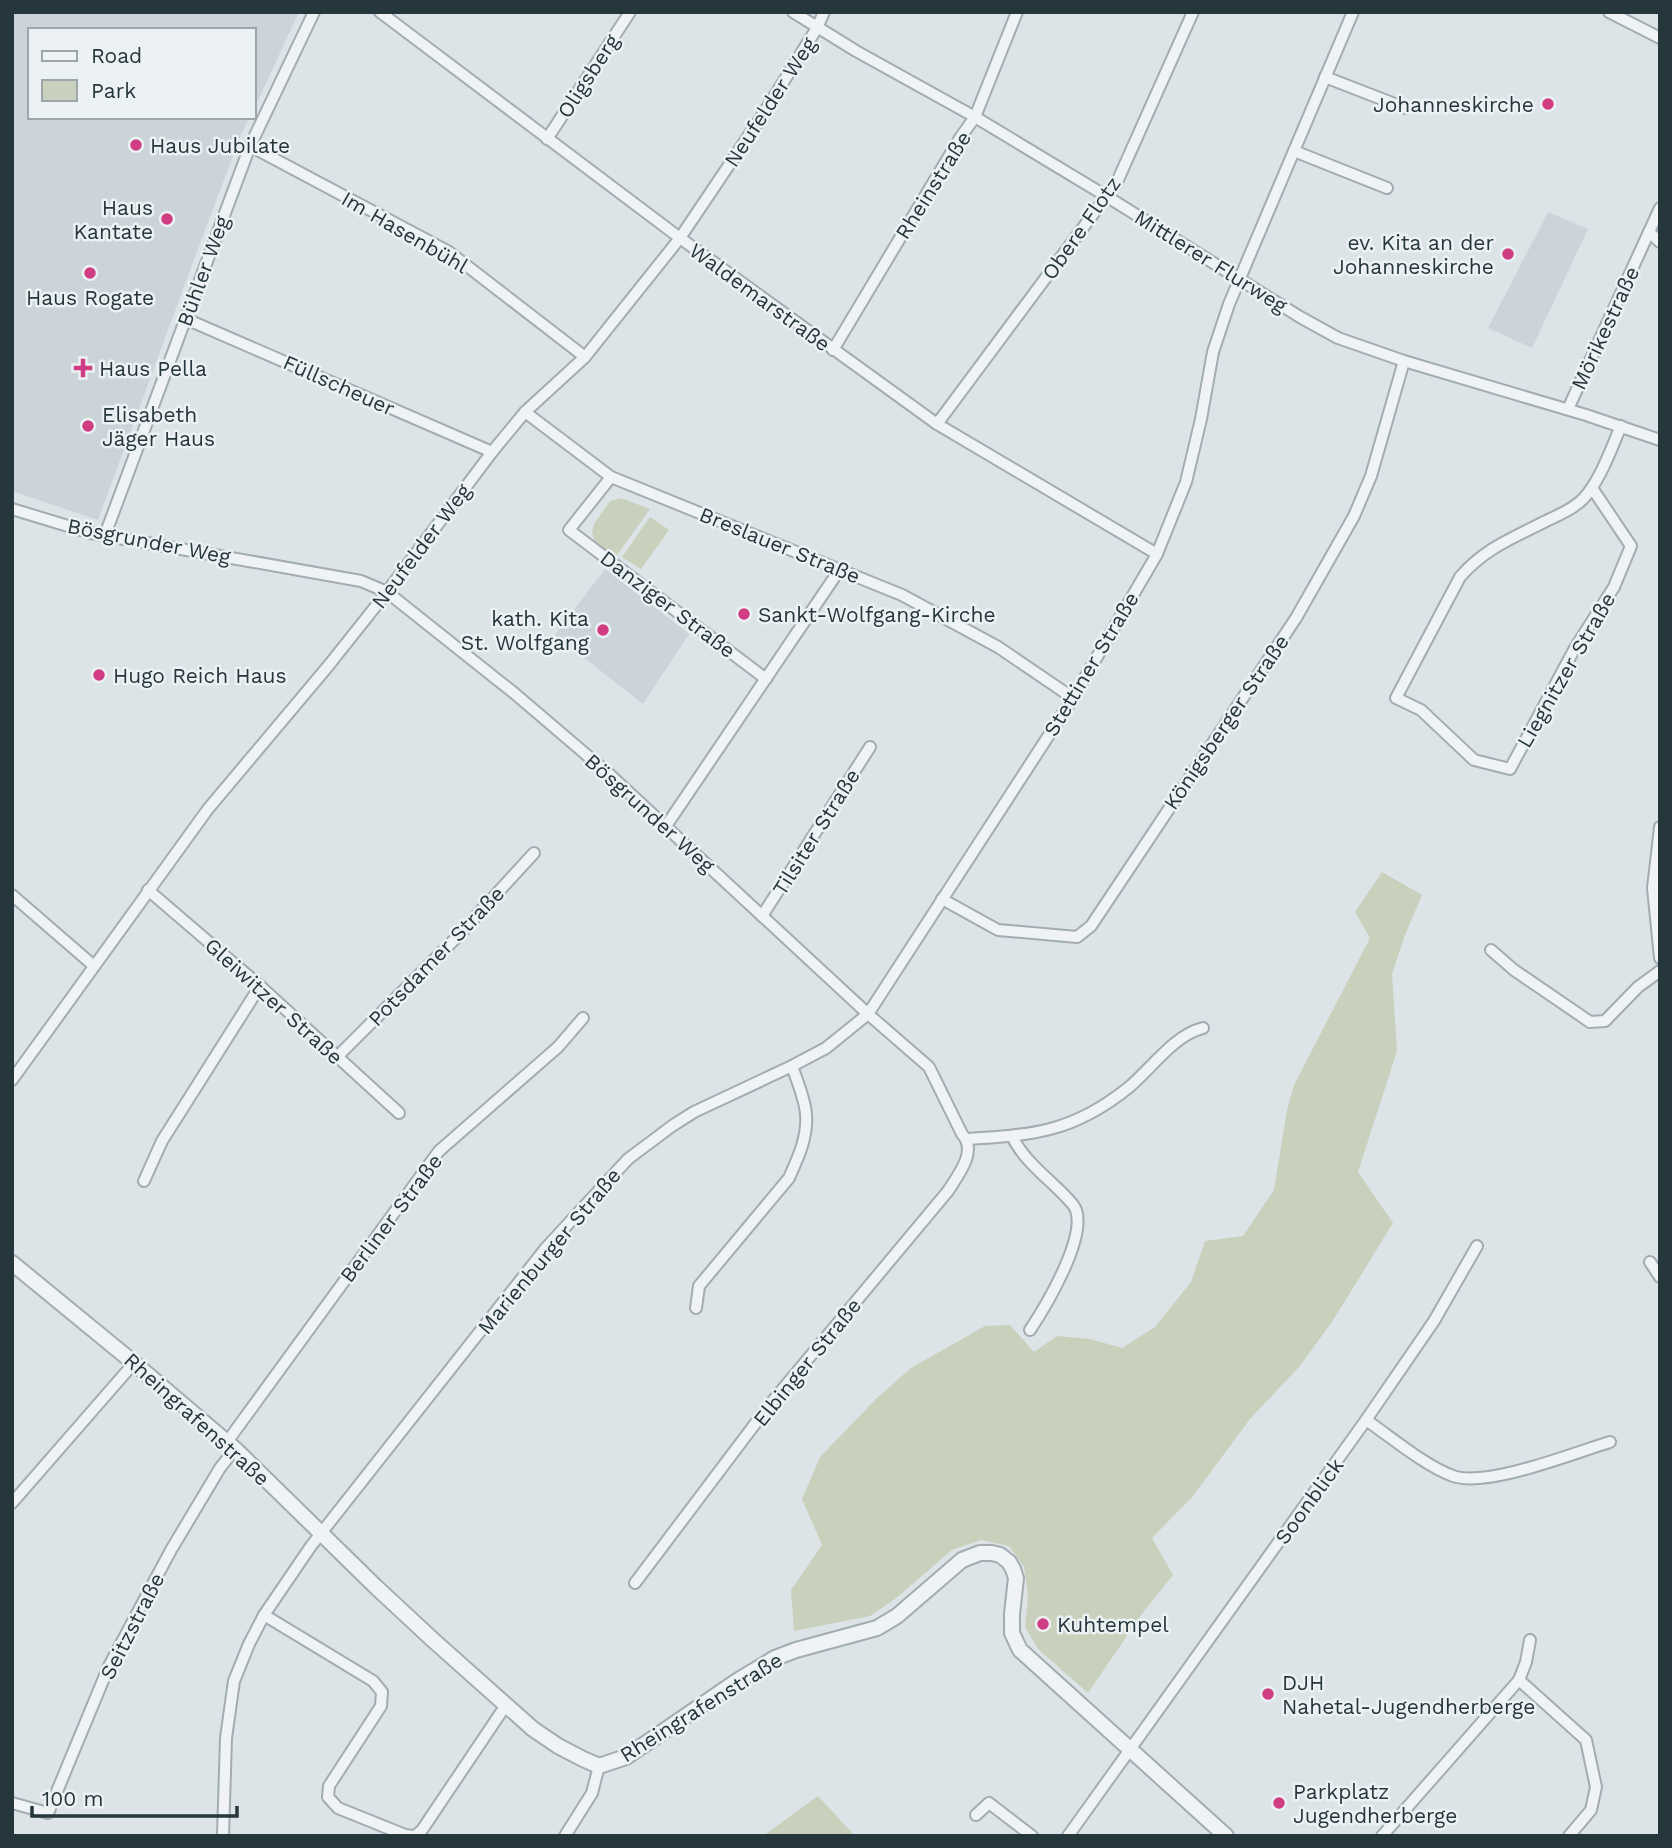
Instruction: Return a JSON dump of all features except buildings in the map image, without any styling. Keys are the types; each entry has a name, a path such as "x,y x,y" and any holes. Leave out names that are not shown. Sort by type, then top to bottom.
{"street":[{"name":"Bühler Weg","path":"105,535 250,146 314,12"},
{"name":"Waldemarstraße","path":"380,12 680,238 937,424 1157,554"},
{"name":"Oligsberg","path":"547,139 630,12"},
{"name":"Mittlerer Flurweg","path":"793,12 975,117 1338,338 1660,440"},
{"name":"Neufelder Weg","path":"12,1080 208,810 387,592 492,452 525,412 585,357 680,238 762,116 817,28 824,12"},
{"name":"Rheinstraße","path":"832,350 975,117 1017,12"},
{"name":"Obere Flotz","path":"937,424 1117,182 1193,12"},
{"name":"Stettiner Straße","path":"869,1014 1073,698 1157,554 1186,482 1213,352 1229,304 1353,12"},
{"path":"1609,12 1660,38"},
{"path":"1325,77 1405,108"},
{"name":"Im Hasenbühl","path":"250,146 449,252 585,357"},
{"path":"1294,151 1387,188"},
{"name":"Mörikestraße","path":"1568,409 1660,208"},
{"path":"1649,233 1660,242"},
{"name":"Füllscheuer","path":"186,318 492,452"},
{"name":"Königsberger Straße","path":"942,899 998,930 1077,937 1091,926 1296,618 1354,516 1371,476 1404,361"},
{"name":"Breslauer Straße","path":"525,412 611,477 902,595 998,647 1073,698"},
{"path":"1592,488 1621,426"},
{"name":"Danziger Straße","path":"611,477 569,530 766,679"},
{"name":"Liegnitzer Straße","path":"1592,488 1631,546 1614,587 1575,648 1510,769 1474,760 1421,710 1396,698 1460,577 1471,564 1487,551 1572,507 1592,488"},
{"name":"Bösgrunder Weg","path":"12,509 91,533 361,581 387,592 514,693 609,774 929,1067 967,1139"},
{"path":"666,826 840,569"},
{"name":"Tilsiter Straße","path":"762,916 870,747"},
{"path":"1660,827 1653,888 1660,958"},
{"name":"Potsdamer Straße","path":"337,1057 458,936 534,853"},
{"name":"Gleiwitzer Straße","path":"148,890 260,986 399,1113"},
{"path":"12,895 93,966"},
{"path":"1491,950 1514,970 1590,1022 1605,1021 1638,987 1660,971"},
{"path":"144,1181 162,1141 260,986"},
{"name":"Marienburger Straße","path":"223,1836 226,1738 234,1681 264,1615 321,1533 545,1249 628,1159 671,1125 694,1112 826,1048 869,1014"},
{"name":"Berliner Straße","path":"231,1446 439,1151 558,1047 583,1018"},
{"path":"967,1139 1042,1132 1084,1117 1128,1087 1185,1035 1203,1028"},
{"path":"696,1308 699,1286 789,1178 796,1161 804,1140 806,1114 792,1066"},
{"path":"1012,1136 1020,1151 1072,1203 1077,1215 1075,1237 1057,1287 1030,1330"},
{"name":"Elbinger Straße","path":"635,1583 767,1408 948,1192 968,1156 967,1139"},
{"name":"Soonblick","path":"1068,1836 1366,1420 1434,1321 1477,1246"},
{"path":"1650,1262 1660,1277"},
{"name":"Rheingrafenstraße","path":"12,1264 231,1446 423,1631 533,1729 558,1746 599,1766 626,1757 775,1658 862,1633 886,1623 962,1560 980,1553 992,1553 1009,1562 1016,1578 1012,1633 1020,1650 1226,1836"},
{"path":"12,1503 134,1363"},
{"path":"1366,1420 1442,1472 1463,1479 1489,1478 1610,1442"},
{"name":"Seitzstraße","path":"12,1803 48,1813 109,1666 171,1549 231,1446"},
{"path":"264,1615 373,1681 382,1692 381,1706 329,1786 328,1797 338,1808 405,1835 414,1836 422,1830 506,1705"},
{"path":"1382,1836 1519,1680 1530,1640"},
{"path":"1519,1680 1586,1740 1596,1787 1591,1810 1569,1836"},
{"path":"565,1836 592,1793 599,1766"},
{"path":"976,1815 989,1803 1032,1836"}],"shaded area":[{"name":"Haus Pella","path":"12,12 299,12 256,105 256,28 28,28 28,119 249,119 98,520 12,491"},
{"path":"1548,212 1588,229 1532,348 1488,328"},
{"path":"605,569 689,634 643,704 555,635"}],"green space":[{"path":"621,498 650,509 615,558 595,542 592,533 594,524 610,501"},
{"path":"650,517 669,530 641,569 622,557"},
{"path":"1382,872 1422,895 1392,974 1397,1051 1358,1172 1393,1223 1332,1322 1299,1367 1250,1419 1193,1496 1152,1538 1173,1575 1144,1611 1088,1693 1038,1649 1025,1627 1028,1597 1024,1567 1009,1546 981,1540 952,1550 895,1599 870,1616 794,1631 791,1590 822,1545 802,1499 820,1457 877,1398 911,1368 985,1326 1010,1325 1034,1352 1057,1336 1090,1339 1122,1348 1155,1327 1191,1282 1205,1241 1243,1236 1274,1190 1287,1110 1294,1085 1370,938 1355,912"},
{"path":"818,1796 855,1836 763,1836"}],"place":[{"name":"Johanneskirche","path":"1548,104"},
{"name":"Haus Jubilate","path":"136,145"},
{"name":"Haus Kantate","path":"167,219"},
{"name":"ev. Kita an der Johanneskirche","path":"1508,254"},
{"name":"Haus Rogate","path":"90,273"},
{"name":"Haus Pella","path":"83,368"},
{"name":"Elisabeth Jäger Haus","path":"88,426"},
{"name":"Sankt-Wolfgang-Kirche","path":"744,614"},
{"name":"kath. Kita St. Wolfgang","path":"603,630"},
{"name":"Hugo Reich Haus","path":"99,675"},
{"name":"Kuhtempel","path":"1043,1624"},
{"name":"DJH Nahetal-Jugendherberge","path":"1268,1694"},
{"name":"Parkplatz Jugendherberge","path":"1279,1803"}]}
